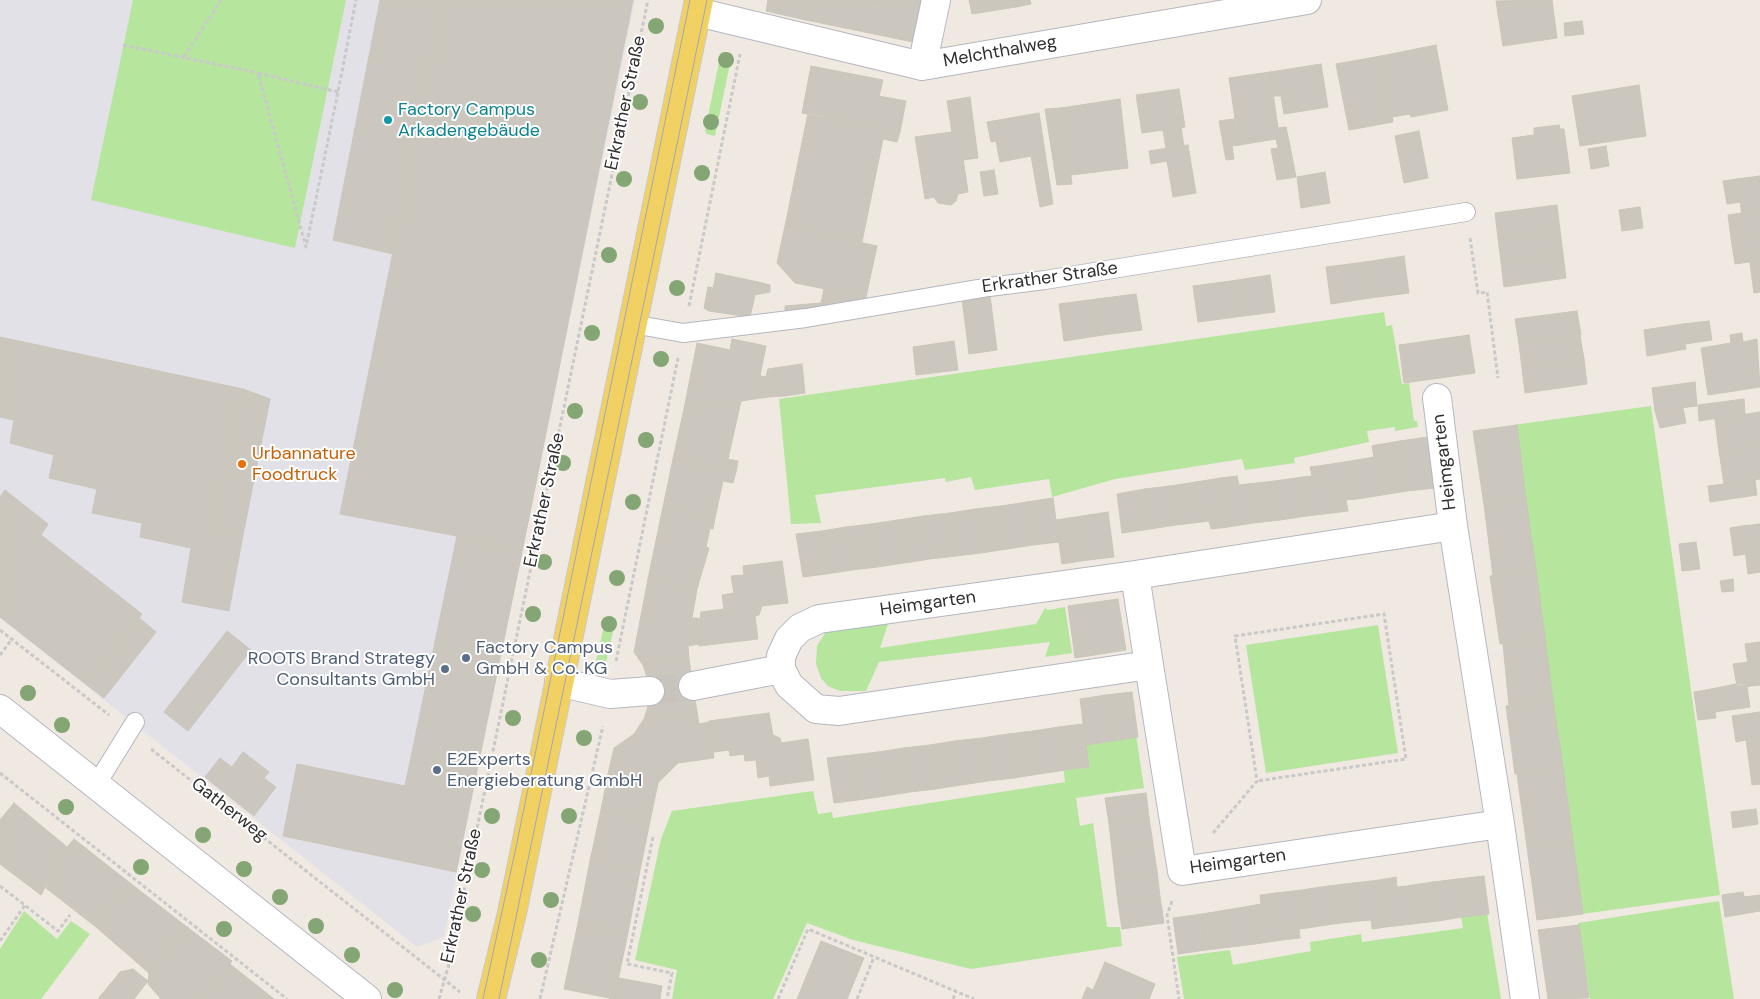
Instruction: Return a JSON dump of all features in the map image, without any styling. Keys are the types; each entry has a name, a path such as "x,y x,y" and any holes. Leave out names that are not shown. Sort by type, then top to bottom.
{"main road":[{"path":"491,999 512,913 698,6"}],"street":[{"path":"922,66 936,0"},
{"name":"Melchthalweg","path":"698,6 922,66 1307,0"},
{"name":"Heimgarten","path":"1437,398 1452,526 1500,824 1525,999"},
{"name":"Heimgarten","path":"781,670 781,656 789,639 800,628 819,619 1135,575 1452,526"},
{"name":"Heimgarten","path":"1135,575 1182,871 1500,824"},
{"path":"693,686 781,670 789,685 816,709 839,710 1149,665"},
{"path":"559,682 610,694 650,691"},
{"path":"0,709 367,999"}],"lane":[{"name":"Erkrather Straße","path":"632,324 683,333 806,318 989,286 1045,280 1466,212"},
{"path":"96,784 132,727"}],"path":[{"path":"184,57 220,0"},
{"path":"258,73 306,247 356,0"},
{"name":"Erkrather Straße","path":"439,999 648,0"},
{"path":"124,44 338,92"},
{"path":"1466,212 1478,293 1487,292 1498,378"},
{"path":"1179,999 1167,915 1182,871 1258,781 1406,759 1384,614 1236,636 1258,781"},
{"name":"Gatherweg","path":"0,630 132,727 458,991"},
{"path":"0,655 12,639"},
{"path":"540,999 603,725"},
{"path":"0,773 288,999"},
{"path":"653,837 627,964 672,973 667,999"},
{"path":"0,886 58,931 70,915"},
{"path":"0,941 25,904"},
{"path":"778,999 808,930 974,999"},
{"path":"857,999 874,957"},
{"path":"952,999 956,992"}],"shaded area":[{"path":"0,0 635,0 444,937 417,947 0,618"}],"green space":[{"path":"133,0 346,0 295,248 91,200"},
{"path":"721,52 732,54 715,136 707,134 705,131"},
{"path":"1384,312 1386,326 1392,325 1402,384 1409,383 1414,421 1417,421 1418,427 1395,431 1395,427 1367,431 1369,442 1294,458 1295,463 1245,470 1242,459 1115,479 1052,497 1049,479 975,490 971,477 946,482 945,478 815,495 821,523 791,524 779,399"},
{"path":"1651,406 1720,895 1582,914 1513,425"},
{"path":"1065,607 1072,653 1045,657 1050,642 879,662 866,691 840,691 828,686 821,678 816,664 817,646 825,633 839,628 889,621 880,648 1036,624 1045,608 1048,610"},
{"path":"606,617 616,619 606,663 596,661"},
{"path":"1378,625 1398,753 1266,773 1246,645"},
{"path":"1136,735 1144,788 1076,798 1080,826 1093,823 1107,927 1120,927 1122,946 971,969 853,940 807,923 773,999 672,999 677,970 635,960 661,839 672,811 813,791 818,814 832,812 833,818 1065,782 1063,766 1084,744"},
{"path":"1719,901 1734,999 1590,999 1578,923"},
{"path":"24,911 57,939 71,921 90,934 41,999 0,999 0,949"},
{"path":"1487,913 1501,999 1184,999 1177,957 1230,950 1233,965 1311,951 1310,942 1361,934 1362,942 1463,928 1461,917"}],"building":[{"name":"Factory Campus Arkadengebäude","path":"380,0 444,0 393,254 333,240"},
{"path":"444,0 633,0 522,552 482,544 482,542 457,536 340,514"},
{"path":"768,0 810,0 806,20 766,11"},
{"path":"810,0 872,0 925,11 918,43 806,20"},
{"path":"872,0 899,0 898,6"},
{"path":"899,0 927,0 925,11 898,6"},
{"path":"969,0 1015,0 1016,7 972,14"},
{"path":"1015,0 1030,0 1031,4 1016,7"},
{"path":"1552,0 1557,38 1503,46 1496,1"},
{"path":"1582,21 1584,34 1565,36 1564,23"},
{"path":"1436,45 1448,110 1411,117 1410,114 1392,117 1381,56"},
{"path":"1381,56 1393,122 1349,130 1336,64"},
{"path":"1321,64 1328,107 1284,114 1277,71"},
{"path":"811,66 883,80 879,96 906,101 900,132 802,113"},
{"path":"1277,71 1281,96 1273,96 1270,72"},
{"path":"1270,72 1278,128 1286,127 1290,146 1278,148 1276,139 1239,145 1229,78"},
{"path":"1639,85 1646,136 1580,146 1572,96"},
{"path":"1179,89 1185,127 1142,133 1136,95"},
{"path":"970,97 978,158 963,160 959,131 952,132 947,101"},
{"path":"1120,99 1128,168 1071,175 1061,108"},
{"path":"1061,108 1072,184 1057,185 1045,109"},
{"path":"808,113 900,132 897,142 883,139 862,242 785,226"},
{"path":"1039,113 1053,204 1040,207 1031,156 1000,162 996,141 991,142 987,122"},
{"path":"1234,119 1239,145 1232,146 1234,159 1226,160 1219,121"},
{"path":"1559,125 1560,129 1564,129 1570,173 1517,179 1512,138 1534,135 1534,128"},
{"path":"1181,127 1184,146 1166,148 1163,130"},
{"path":"959,131 968,192 958,194 956,201 951,205 938,203 934,197 925,199 915,137"},
{"path":"1419,131 1428,178 1404,183 1395,136"},
{"path":"1188,145 1196,193 1173,197 1167,161 1151,164 1149,151"},
{"path":"1290,146 1296,177 1277,180 1271,149"},
{"path":"1606,146 1609,166 1591,169 1588,149"},
{"path":"994,170 998,194 984,196 980,172"},
{"path":"1325,172 1330,203 1301,208 1297,177"},
{"path":"1760,176 1760,213 1742,215 1737,179"},
{"path":"1737,179 1741,202 1727,204 1723,181"},
{"path":"1557,205 1560,230 1498,238 1495,213"},
{"path":"1640,207 1643,228 1622,231 1619,210"},
{"path":"1742,213 1742,215 1760,213 1760,234 1731,238 1728,215"},
{"path":"785,226 877,246 866,297 795,283 777,263"},
{"path":"1560,230 1563,254 1501,262 1498,238"},
{"path":"1760,234 1760,254 1749,256 1749,262 1735,264 1731,238"},
{"path":"1563,254 1566,278 1504,287 1501,262"},
{"path":"1760,254 1760,292 1754,293 1749,256"},
{"path":"1404,256 1409,293 1370,298 1365,262"},
{"path":"1365,262 1370,298 1331,304 1326,267"},
{"path":"716,273 758,282 750,317 709,311"},
{"path":"1270,275 1275,312 1236,317 1231,281"},
{"path":"1231,281 1236,317 1198,322 1193,286"},
{"path":"758,282 770,285 770,292 754,295"},
{"path":"708,287 713,288 709,311 704,308"},
{"path":"824,289 866,297 864,306 785,314 785,306 821,303"},
{"path":"1136,294 1142,330 1103,335 1097,299"},
{"path":"990,295 997,350 969,354 962,299"},
{"path":"1097,299 1103,335 1064,341 1059,304"},
{"path":"1577,311 1581,335 1519,344 1515,319"},
{"path":"1709,321 1712,340 1685,344 1683,324"},
{"path":"1683,324 1686,349 1647,356 1644,330"},
{"path":"1742,333 1743,342 1757,339 1760,387 1708,395 1701,348 1731,343 1730,335"},
{"path":"1469,335 1475,373 1404,383 1399,345"},
{"path":"1580,336 1584,359 1522,368 1519,344"},
{"path":"0,337 243,389 213,528 243,535 229,611 182,602 191,548 140,537 142,523 92,513 97,489 49,478 54,455 10,443 14,420 0,417"},
{"path":"732,339 766,346 760,376 766,377 769,397 684,409 697,343 730,350"},
{"path":"954,341 958,370 916,375 913,347"},
{"path":"1584,359 1587,384 1525,393 1522,368"},
{"path":"802,364 805,393 785,396 781,367"},
{"path":"781,367 785,396 769,397 766,377 768,369"},
{"path":"1695,382 1697,406 1655,411 1652,388"},
{"name":"Urbannature Foodtruck","path":"243,389 270,399 243,535 213,528"},
{"path":"1744,399 1745,414 1699,421 1698,405"},
{"path":"741,401 728,459 738,461 736,472 673,459 684,409"},
{"path":"1683,408 1686,423 1660,428 1655,411"},
{"path":"1760,412 1760,446 1719,451 1715,419"},
{"path":"1517,425 1526,500 1484,505 1473,431"},
{"path":"1428,437 1435,488 1407,491 1400,441"},
{"path":"1400,441 1407,491 1382,495 1376,445"},
{"path":"1376,445 1382,495 1357,499 1351,461 1374,457 1372,446"},
{"path":"1760,446 1760,479 1724,484 1719,451"},
{"path":"673,459 736,472 733,483 723,481 715,518 663,507"},
{"path":"1351,461 1357,499 1346,500 1348,511 1332,513 1325,465"},
{"path":"1325,465 1332,513 1307,516 1302,477 1312,476 1310,467"},
{"path":"1237,476 1239,485 1248,484 1253,523 1228,527 1221,478"},
{"path":"1302,477 1307,516 1280,520 1275,481"},
{"path":"1221,478 1228,527 1211,529 1209,521 1202,522 1196,482"},
{"path":"1755,480 1757,495 1710,502 1708,486"},
{"path":"1275,481 1280,520 1253,523 1248,484"},
{"path":"1196,482 1202,522 1176,525 1170,486"},
{"path":"1170,486 1176,525 1150,529 1145,489"},
{"path":"1145,489 1150,529 1122,533 1117,494"},
{"path":"5,490 48,524 41,535 142,614 87,685 0,617 0,497"},
{"path":"1053,498 1059,542 1033,545 1027,502"},
{"path":"1526,500 1536,570 1493,576 1484,505"},
{"path":"1027,502 1033,545 1007,549 1001,506"},
{"path":"1001,506 1007,549 981,553 975,509"},
{"path":"663,507 715,518 713,529 710,528 706,547 709,548 697,589 648,579"},
{"path":"975,509 981,553 956,556 950,513"},
{"path":"1108,512 1114,557 1088,560 1082,516"},
{"path":"950,513 956,556 930,559 924,516"},
{"path":"924,516 930,559 904,563 898,520"},
{"path":"1082,516 1088,560 1062,564 1056,520"},
{"path":"898,520 904,563 877,567 871,524"},
{"path":"871,524 877,567 852,570 846,527"},
{"path":"1760,524 1760,572 1748,574 1742,526"},
{"path":"1742,526 1746,554 1734,556 1730,528"},
{"path":"846,527 852,570 826,574 822,531"},
{"path":"822,531 826,574 803,577 796,534"},
{"name":"Factory Campus GmbH & Co. KG","path":"457,536 482,542 482,544 522,552 456,872 283,836 297,764 405,786"},
{"path":"1696,542 1700,569 1682,571 1679,544"},
{"path":"782,561 788,603 762,606 759,615 755,616 758,639 699,646 697,618 700,619 701,612 724,609 722,595 734,593 731,576 744,575 743,566"},
{"path":"1536,570 1545,637 1500,644 1490,576"},
{"path":"648,579 697,589 692,618 697,618 699,644 688,646 689,659 643,665 634,652"},
{"path":"1733,579 1734,591 1722,592 1720,581"},
{"path":"1118,599 1126,650 1075,658 1068,606"},
{"path":"139,618 156,632 104,698 87,685"},
{"path":"227,631 251,650 188,731 164,712"},
{"path":"1545,637 1553,701 1509,706 1503,644"},
{"path":"1760,642 1760,685 1751,686 1745,644"},
{"path":"689,659 697,712 644,719 649,703 649,683 643,665"},
{"path":"1748,662 1751,684 1737,686 1733,664"},
{"path":"1736,684 1751,684 1751,686 1747,687 1750,707 1715,712 1711,689"},
{"path":"1711,689 1716,718 1698,720 1694,692"},
{"path":"1132,692 1138,737 1112,741 1106,695"},
{"path":"1106,695 1112,741 1086,745 1080,699"},
{"path":"1553,701 1563,767 1515,774 1506,706"},
{"path":"697,712 699,724 709,722 714,758 678,763 658,783 608,774 614,748 634,734 644,719"},
{"path":"1760,712 1760,737 1736,742 1732,716"},
{"path":"769,713 773,735 780,738 781,743 808,739 814,780 770,786 769,776 758,778 756,760 745,761 744,754 730,756 729,750 714,752 709,721"},
{"path":"1083,724 1089,767 1065,770 1059,727"},
{"path":"1059,727 1065,770 1039,774 1033,731"},
{"path":"1033,731 1039,774 1014,778 1008,734"},
{"path":"1008,734 1014,778 988,781 982,738"},
{"path":"1760,737 1760,784 1752,785 1746,739"},
{"path":"982,738 988,781 961,785 955,741"},
{"path":"955,741 961,785 936,789 930,745"},
{"path":"930,745 936,789 910,792 904,748"},
{"path":"904,748 910,792 885,796 878,752"},
{"path":"243,752 269,772 264,778 276,787 254,816 205,777 220,758 232,767"},
{"path":"878,752 885,796 858,800 852,755"},
{"path":"852,755 858,800 834,803 827,758"},
{"path":"1563,767 1573,841 1527,847 1517,774"},
{"path":"608,774 658,783 649,826 602,805"},
{"path":"1146,793 1149,818 1109,824 1105,798"},
{"path":"14,803 67,847 41,895 0,864 0,820"},
{"path":"602,805 649,826 640,870 590,861"},
{"path":"1756,809 1758,824 1733,828 1731,812"},
{"path":"1149,818 1153,844 1112,850 1109,824"},
{"path":"74,839 130,883 96,927 46,888 67,847"},
{"path":"1573,841 1583,914 1537,920 1527,847"},
{"path":"1153,845 1157,871 1115,877 1112,850"},
{"path":"590,861 640,870 628,933 578,923"},
{"path":"1157,871 1160,897 1118,903 1115,877"},
{"path":"1484,876 1489,914 1463,917 1458,879"},
{"path":"1396,877 1397,887 1407,886 1412,924 1386,927 1380,880"},
{"path":"1458,879 1463,917 1438,921 1433,882"},
{"path":"1380,880 1386,927 1372,929 1371,920 1359,921 1354,883"},
{"path":"1433,882 1438,921 1412,924 1407,886"},
{"path":"130,883 187,927 149,973 96,927"},
{"path":"1354,883 1359,921 1333,924 1328,886"},
{"path":"1328,886 1333,924 1307,928 1302,890"},
{"path":"1302,890 1307,928 1299,929 1300,938 1282,940 1276,893"},
{"path":"1743,892 1744,897 1760,895 1760,911 1725,917 1722,895"},
{"path":"1276,893 1282,940 1255,944 1250,906 1261,904 1260,895"},
{"path":"1160,897 1164,923 1122,929 1118,903"},
{"path":"1250,906 1255,944 1231,947 1226,910"},
{"path":"1226,910 1231,947 1206,950 1202,914"},
{"path":"1202,914 1206,950 1178,954 1173,918"},
{"path":"578,923 628,933 614,999 564,989"},
{"path":"1579,925 1589,998 1548,999 1538,930"},
{"path":"187,927 232,961 204,999 161,999 148,984 149,973"},
{"path":"821,941 864,958 847,999 797,999"},
{"path":"1105,962 1155,984 1149,999 1082,999 1087,987 1093,990"},
{"path":"230,964 274,999 204,999"},
{"path":"133,969 148,981 134,999 98,999 120,972"},
{"path":"619,978 662,986 660,999 614,999"}],"tunnel":[{"path":"650,691 693,686"}],"tram line":[{"path":"483,999 515,852 690,0"},
{"path":"499,999 707,0"}],"place":[{"name":"Factory Campus Arkadengebäude","path":"388,120"},
{"name":"Urbannature Foodtruck","path":"242,464"},
{"name":"Factory Campus GmbH & Co. KG","path":"466,658"},
{"name":"ROOTS Brand Strategy Consultants GmbH","path":"445,669"},
{"name":"E2Experts Energieberatung GmbH","path":"437,770"}]}
